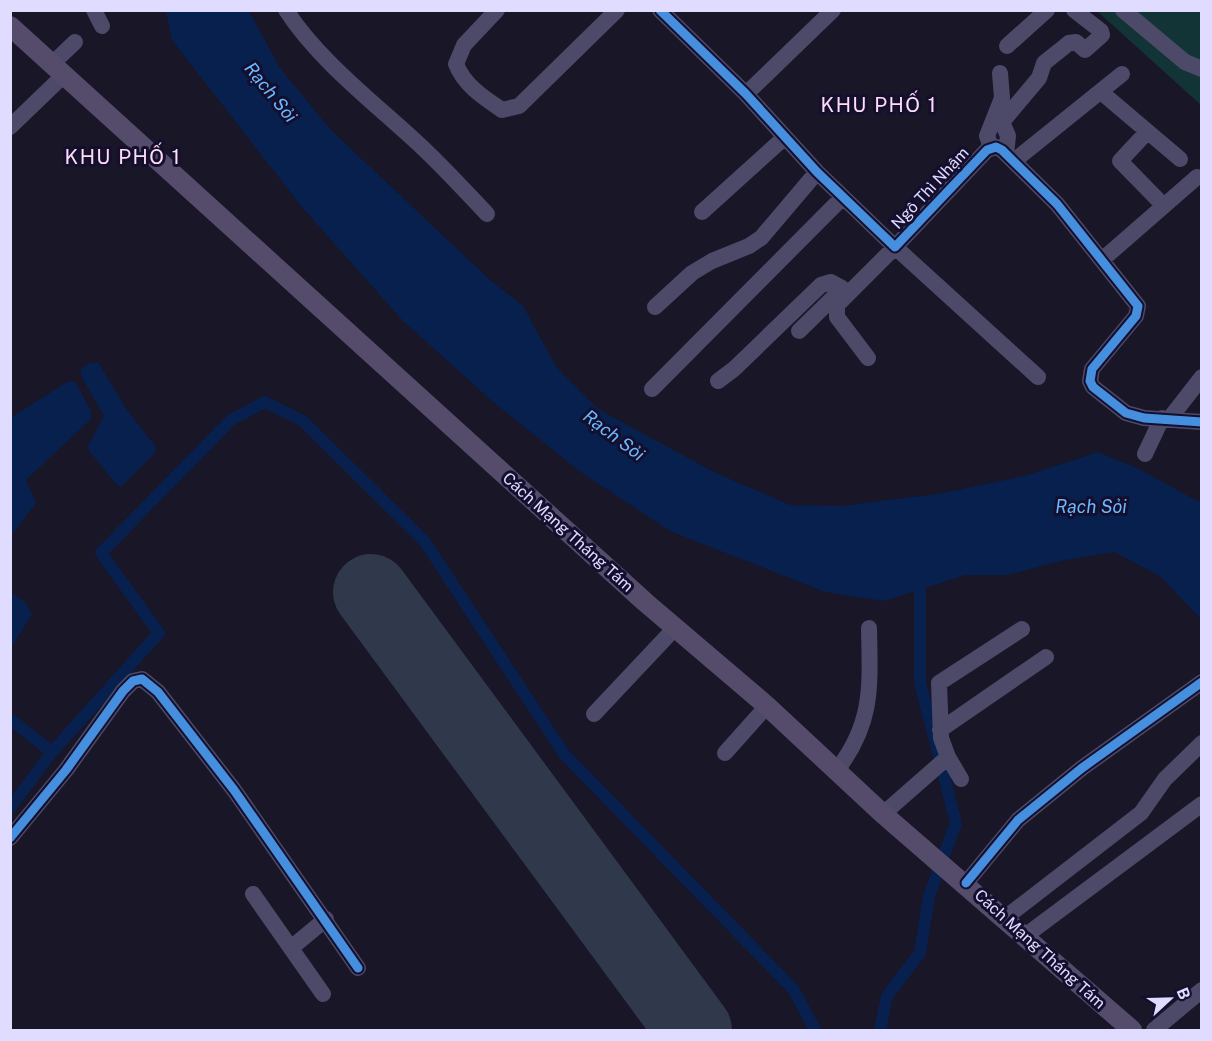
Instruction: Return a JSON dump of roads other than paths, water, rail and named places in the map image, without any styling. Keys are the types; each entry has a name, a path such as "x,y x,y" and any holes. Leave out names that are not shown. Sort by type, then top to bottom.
{"main road":[{"name":"Cách Mạng Tháng Tám","path":"10,26 675,628 767,706 883,813 1132,1030"}],"street":[{"path":"94,10 102,26"},
{"path":"286,10 300,32 387,117 426,151 488,214"},
{"path":"497,10 464,45 456,64 460,74 480,94 502,110 519,106 617,10"},
{"name":"Ngô Thì Nhậm","path":"660,10 746,94 817,172 892,244 1004,154 1101,92 1122,74"},
{"path":"746,94 833,10"},
{"path":"1007,46 1047,10"},
{"path":"1004,154 1008,136 1002,122 1039,78 1041,66 1069,43 1076,42 1087,50 1102,35 1101,31 1074,10"},
{"path":"1123,10 1185,62 1202,69"},
{"path":"10,127 58,70 75,42"},
{"path":"1000,73 1002,98 987,136 1057,204 1134,299 1139,312 1092,369 1090,381 1094,387 1126,413 1144,418 1202,422"},
{"path":"1101,92 1180,159"},
{"path":"1147,132 1120,161 1164,206"},
{"path":"702,212 785,137"},
{"path":"655,307 693,273 712,261 749,246 761,238 817,172"},
{"path":"1102,259 1197,177"},
{"path":"651,390 843,197"},
{"path":"800,331 842,288 892,244"},
{"path":"868,358 837,317 837,304 892,244"},
{"path":"892,244 1038,377"},
{"path":"718,381 734,369 821,285 831,282 842,288"},
{"path":"1145,454 1166,418 1202,377"},
{"path":"594,714 675,628"},
{"path":"837,770 860,733 870,695 869,628"},
{"path":"883,813 941,762 943,747 940,730 939,682 1022,629"},
{"path":"940,730 1046,657"},
{"path":"10,838 66,770 123,691 133,681 142,679 158,692 234,790 358,968"},
{"path":"963,882 1018,820 1082,768 1202,682"},
{"path":"725,753 767,706"},
{"path":"1005,918 1141,813 1165,779 1202,742"},
{"path":"941,762 961,779"},
{"path":"1025,936 1202,804"},
{"path":"253,894 323,994"},
{"path":"291,948 326,919"},
{"path":"1154,1030 1202,990"}],"water":[{"name":"Rạch Sỏi","path":"166,11 249,11 280,68 331,130 490,280 523,306 557,368 598,409 714,472 790,505 842,506 944,493 1028,475 1098,452 1139,469 1201,503 1201,619 1160,576 1114,552 1065,560 1007,575 966,575 884,601 825,592 670,531 579,471 492,401 402,320 301,206 172,40"},
{"path":"98,362 127,410 156,447 155,453 121,487 114,482 87,448 104,416 81,376 81,369 87,364"},
{"path":"72,381 76,383 91,411 91,419 26,480 36,503 11,536 12,417"},
{"path":"11,592 26,603 32,614 11,648"}],"waterway":[{"path":"10,808 52,752 159,633 101,553 231,420 265,402 303,421 425,542 564,754 794,990 815,1030"},
{"path":"880,1030 887,996 920,953 929,896 956,823 920,682 920,573"},
{"path":"10,719 52,752"}],"district":[{"name":"KHU PHỐ 1","path":"879,105"},
{"name":"KHU PHỐ 1","path":"123,157"}]}
